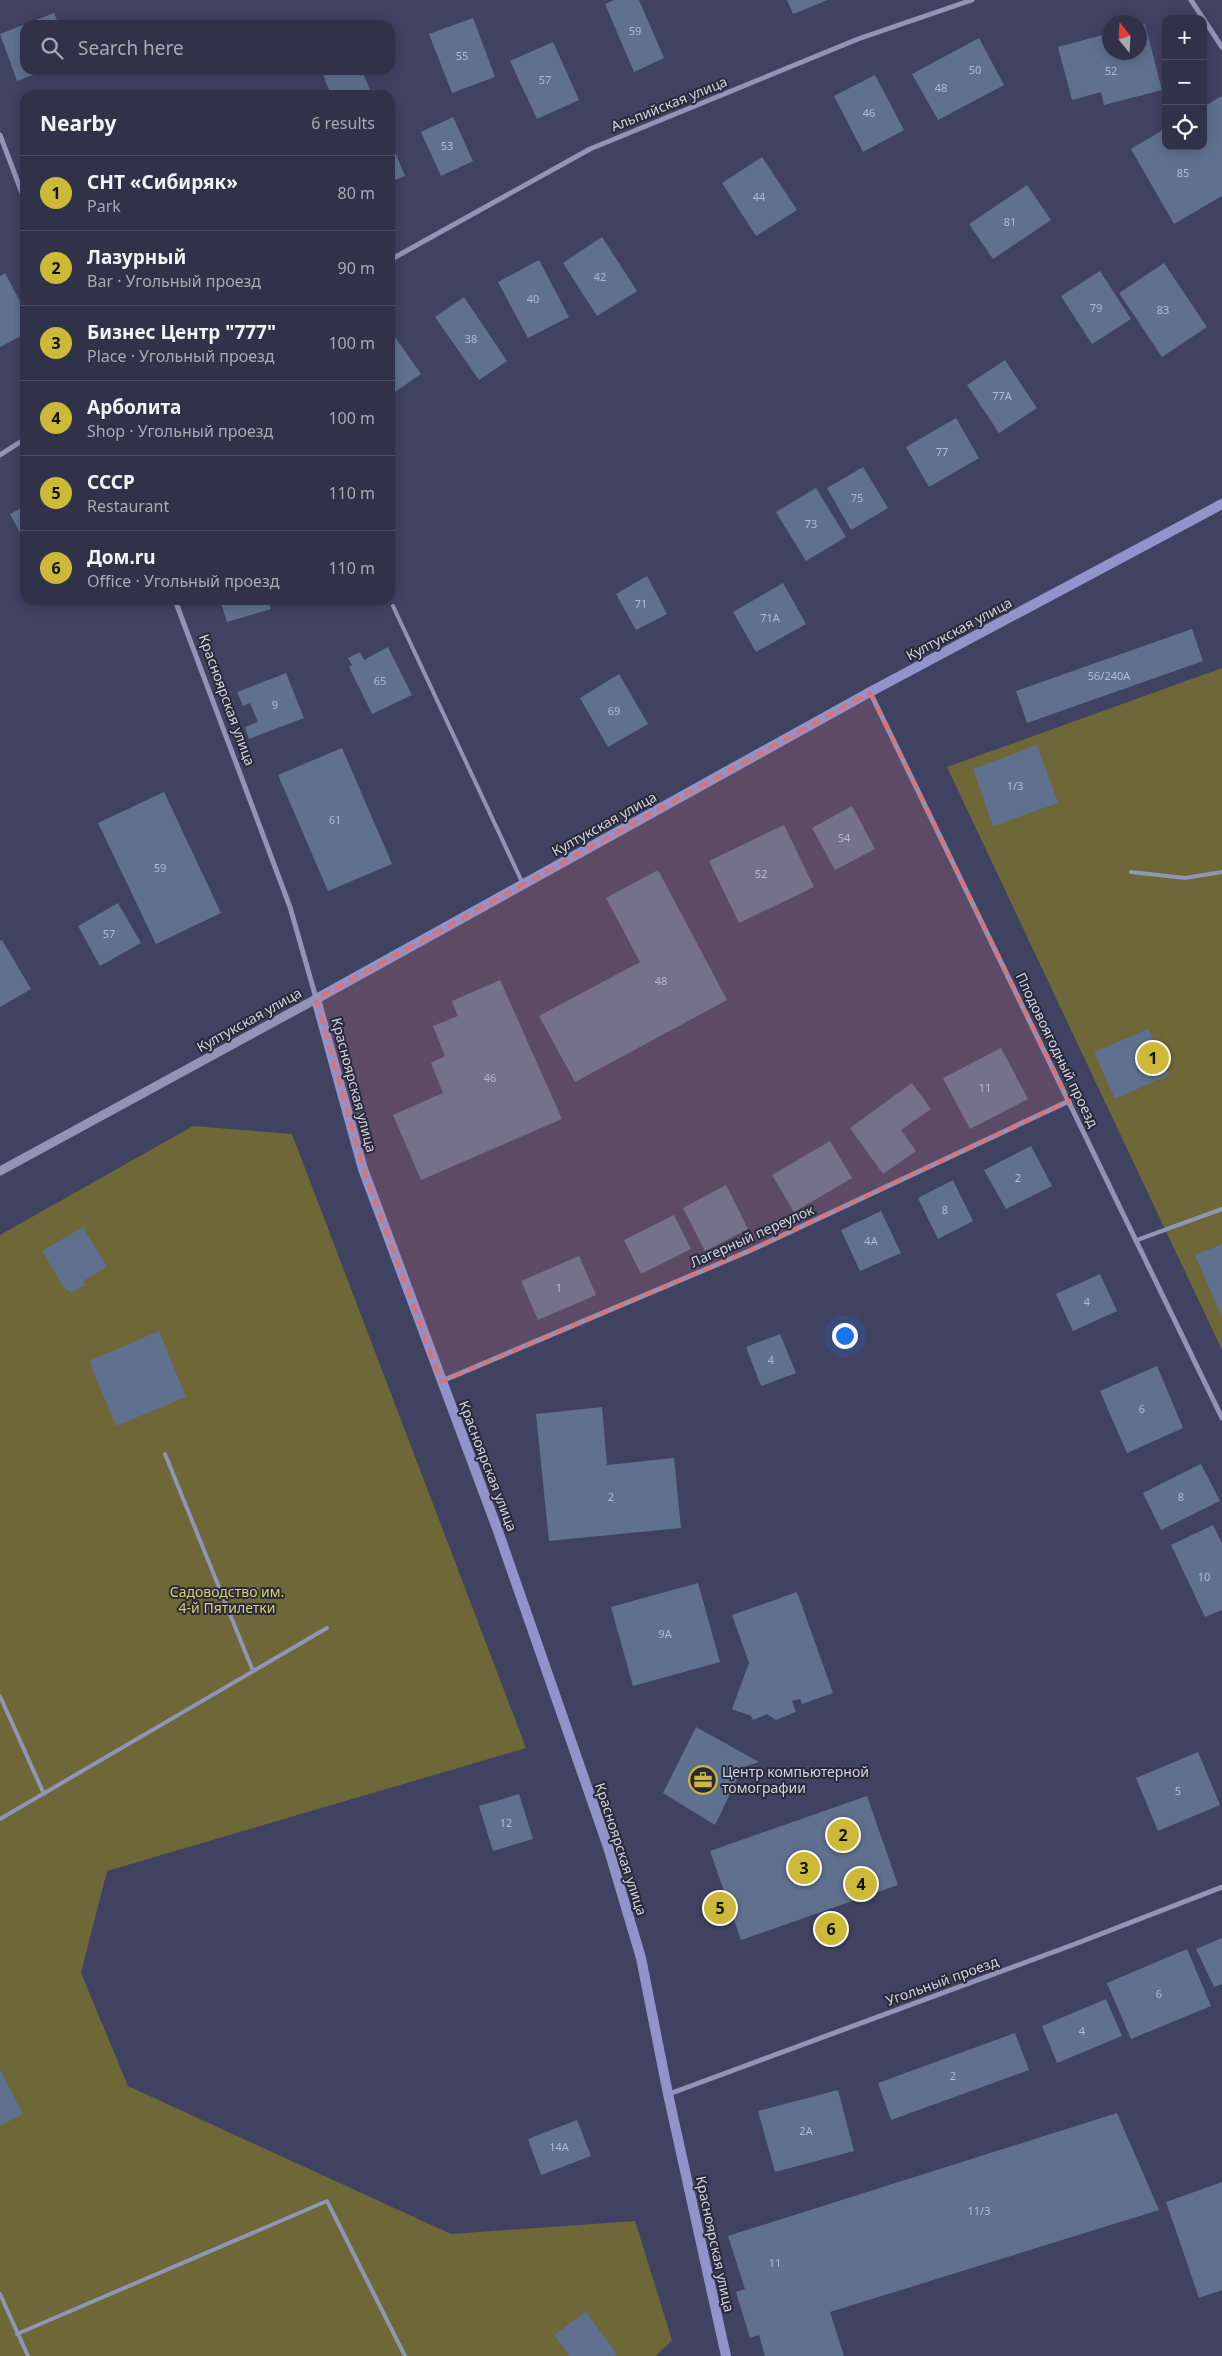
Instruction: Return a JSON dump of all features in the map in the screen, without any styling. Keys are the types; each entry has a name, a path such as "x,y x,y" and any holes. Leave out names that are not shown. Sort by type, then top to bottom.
{"main road":[{"name":"Култукская улица","path":"316,999 870,692 1222,504"},
{"name":"Красноярская улица","path":"316,999 363,1169 441,1382 498,1530 608,1847 641,1958 668,2094 726,2356"}],"street":[{"name":"Альпийская улица","path":"395,257 590,149 858,39 972,0"},
{"path":"1191,0 1222,47"},
{"path":"0,135 20,188"},
{"path":"0,455 20,443"},
{"name":"Красноярская улица","path":"177,605 290,907 316,999"},
{"name":"Плодовоягодный проезд","path":"870,692 1222,1418"},
{"name":"Култукская улица","path":"0,1171 316,999"},
{"name":"Лагерный переулок","path":"441,1382 749,1251 1069,1102"},
{"name":"Угольный проезд","path":"668,2094 1075,1944 1222,1887"}],"lane":[{"path":"393,606 523,884"},
{"path":"1131,872 1185,878 1222,872"},
{"path":"1137,1240 1222,1210"},
{"path":"166,1454 253,1671"},
{"path":"0,1819 327,1628"},
{"path":"0,1696 44,1794"},
{"path":"18,2334 327,2201 405,2356"},
{"path":"0,2294 28,2356"}],"highlighted area":[{"path":"870,692 1069,1101 749,1251 441,1382 363,1169 316,999"}],"green space":[{"path":"1222,668 1222,1350 947,767"},
{"name":"Садоводство им. 4-й Пятилетки","path":"193,1126 292,1134 526,1748 107,1871 81,1973 128,2086 451,2234 635,2221 672,2340 656,2356 0,2356 0,1235"}],"building":[{"path":"614,0 639,0 664,58 634,72 605,4"},
{"path":"787,0 828,0 793,14"},
{"path":"54,13 57,20 36,20"},
{"path":"473,18 495,77 452,93 429,34"},
{"path":"20,26 20,75 33,75 17,81 0,34"},
{"path":"1147,32 1162,90 1104,105 1101,92 1072,100 1058,47 1102,35 1102,60 1147,60"},
{"path":"979,38 1004,85 938,120 912,74"},
{"path":"553,42 579,100 537,119 510,61"},
{"path":"323,75 364,75 370,90 329,90"},
{"path":"875,75 904,130 863,152 834,96"},
{"path":"1222,96 1222,196 1174,224 1131,149 1162,130 1162,150 1207,150 1207,105"},
{"path":"453,117 473,161 441,176 421,132"},
{"path":"395,152 405,176 395,180"},
{"path":"762,157 797,210 756,236 722,183"},
{"path":"1027,185 1051,220 993,259 969,224"},
{"path":"602,237 637,291 597,316 563,263"},
{"path":"539,260 569,317 528,338 498,282"},
{"path":"1164,263 1207,327 1162,357 1119,293"},
{"path":"1100,271 1131,319 1092,344 1061,296"},
{"path":"5,273 20,302 20,337 0,347 0,276"},
{"path":"464,297 507,361 479,380 435,317"},
{"path":"395,337 421,374 395,392"},
{"path":"1005,360 1037,408 999,433 967,385"},
{"path":"956,418 979,458 929,487 906,447"},
{"path":"863,467 888,508 851,530 827,488"},
{"path":"816,488 846,537 806,561 776,512"},
{"path":"20,509 20,533 10,514"},
{"path":"647,576 667,614 636,630 616,594"},
{"path":"783,583 806,624 756,652 733,612"},
{"path":"222,605 270,605 271,609 227,622"},
{"path":"1192,629 1203,661 1027,723 1016,691"},
{"path":"388,647 412,695 372,714 349,667 352,665 348,658 360,652 364,660"},
{"path":"286,673 304,718 249,739 245,727 258,722 250,703 243,706 237,692"},
{"path":"619,674 648,724 608,747 580,698"},
{"path":"1037,745 1058,803 993,826 973,769"},
{"path":"342,748 392,864 328,891 278,775"},
{"path":"164,792 221,913 156,944 98,823"},
{"path":"852,806 875,849 835,870 812,828"},
{"path":"784,825 814,887 739,923 709,861"},
{"path":"658,870 727,1000 575,1082 539,1016 640,962 606,898"},
{"path":"118,903 141,943 100,966 78,926"},
{"path":"2,940 31,989 0,1007 0,941"},
{"path":"500,980 562,1119 421,1180 393,1115 443,1093 431,1063 445,1056 433,1026 458,1016 452,1001"},
{"path":"1148,1029 1169,1075 1115,1099 1094,1052"},
{"path":"1001,1048 1028,1099 970,1129 943,1078"},
{"path":"912,1083 931,1109 901,1130 916,1151 883,1174 850,1128"},
{"path":"830,1141 852,1178 794,1212 772,1175"},
{"path":"1031,1146 1052,1186 1006,1209 984,1170"},
{"path":"953,1180 973,1221 938,1239 918,1198"},
{"path":"726,1185 748,1229 705,1251 683,1208"},
{"path":"881,1211 901,1253 860,1271 841,1230"},
{"path":"674,1215 691,1249 641,1274 624,1240"},
{"path":"83,1227 107,1267 83,1281 85,1285 71,1293 69,1290 66,1291 42,1251"},
{"path":"1222,1244 1222,1317 1195,1255"},
{"path":"579,1256 596,1295 538,1320 521,1281"},
{"path":"1100,1274 1117,1311 1073,1331 1056,1294"},
{"path":"159,1331 186,1397 116,1426 89,1361"},
{"path":"780,1334 796,1373 761,1386 746,1347"},
{"path":"1157,1366 1183,1428 1127,1453 1100,1391"},
{"path":"602,1407 607,1465 674,1458 681,1528 549,1541 536,1414"},
{"path":"1201,1464 1220,1501 1161,1530 1143,1493"},
{"path":"1213,1525 1222,1543 1222,1610 1205,1617 1171,1545"},
{"path":"698,1583 720,1662 633,1686 611,1607"},
{"path":"797,1592 833,1693 802,1704 800,1699 792,1701 796,1712 776,1720 767,1714 753,1720 751,1716 732,1709 749,1663 732,1615"},
{"name":"Центр компьютерной томографии","path":"696,1727 759,1762 743,1767 715,1825 663,1793"},
{"path":"1198,1752 1220,1805 1158,1831 1136,1778"},
{"path":"519,1794 533,1839 493,1851 479,1806"},
{"path":"867,1796 898,1885 741,1940 710,1851"},
{"path":"1222,1938 1222,1984 1214,1987 1196,1949"},
{"path":"1187,1949 1211,2006 1131,2039 1107,1983"},
{"path":"1106,1999 1122,2036 1057,2063 1042,2026"},
{"path":"1015,2033 1029,2070 891,2120 878,2083"},
{"path":"0,2069 23,2114 0,2126"},
{"path":"838,2090 854,2151 775,2172 758,2111"},
{"path":"1117,2113 1159,2210 830,2312 844,2356 765,2356 759,2335 750,2338 736,2292 745,2289 728,2236"},
{"path":"577,2120 591,2156 541,2175 528,2139"},
{"path":"1222,2182 1222,2290 1199,2298 1166,2202"},
{"path":"586,2312 617,2354 614,2356 570,2356 554,2335"}],"place":[{"name":"СНТ «Сибиряк»","path":"1153,1058"},
{"name":"Центр компьютерной томографии","path":"703,1780"},
{"name":"Лазурный","path":"843,1835"},
{"name":"Бизнес Центр \"777\"","path":"804,1868"},
{"name":"Арболита","path":"861,1884"},
{"name":"СССР","path":"720,1908"},
{"name":"Дом.ru","path":"831,1929"}]}
